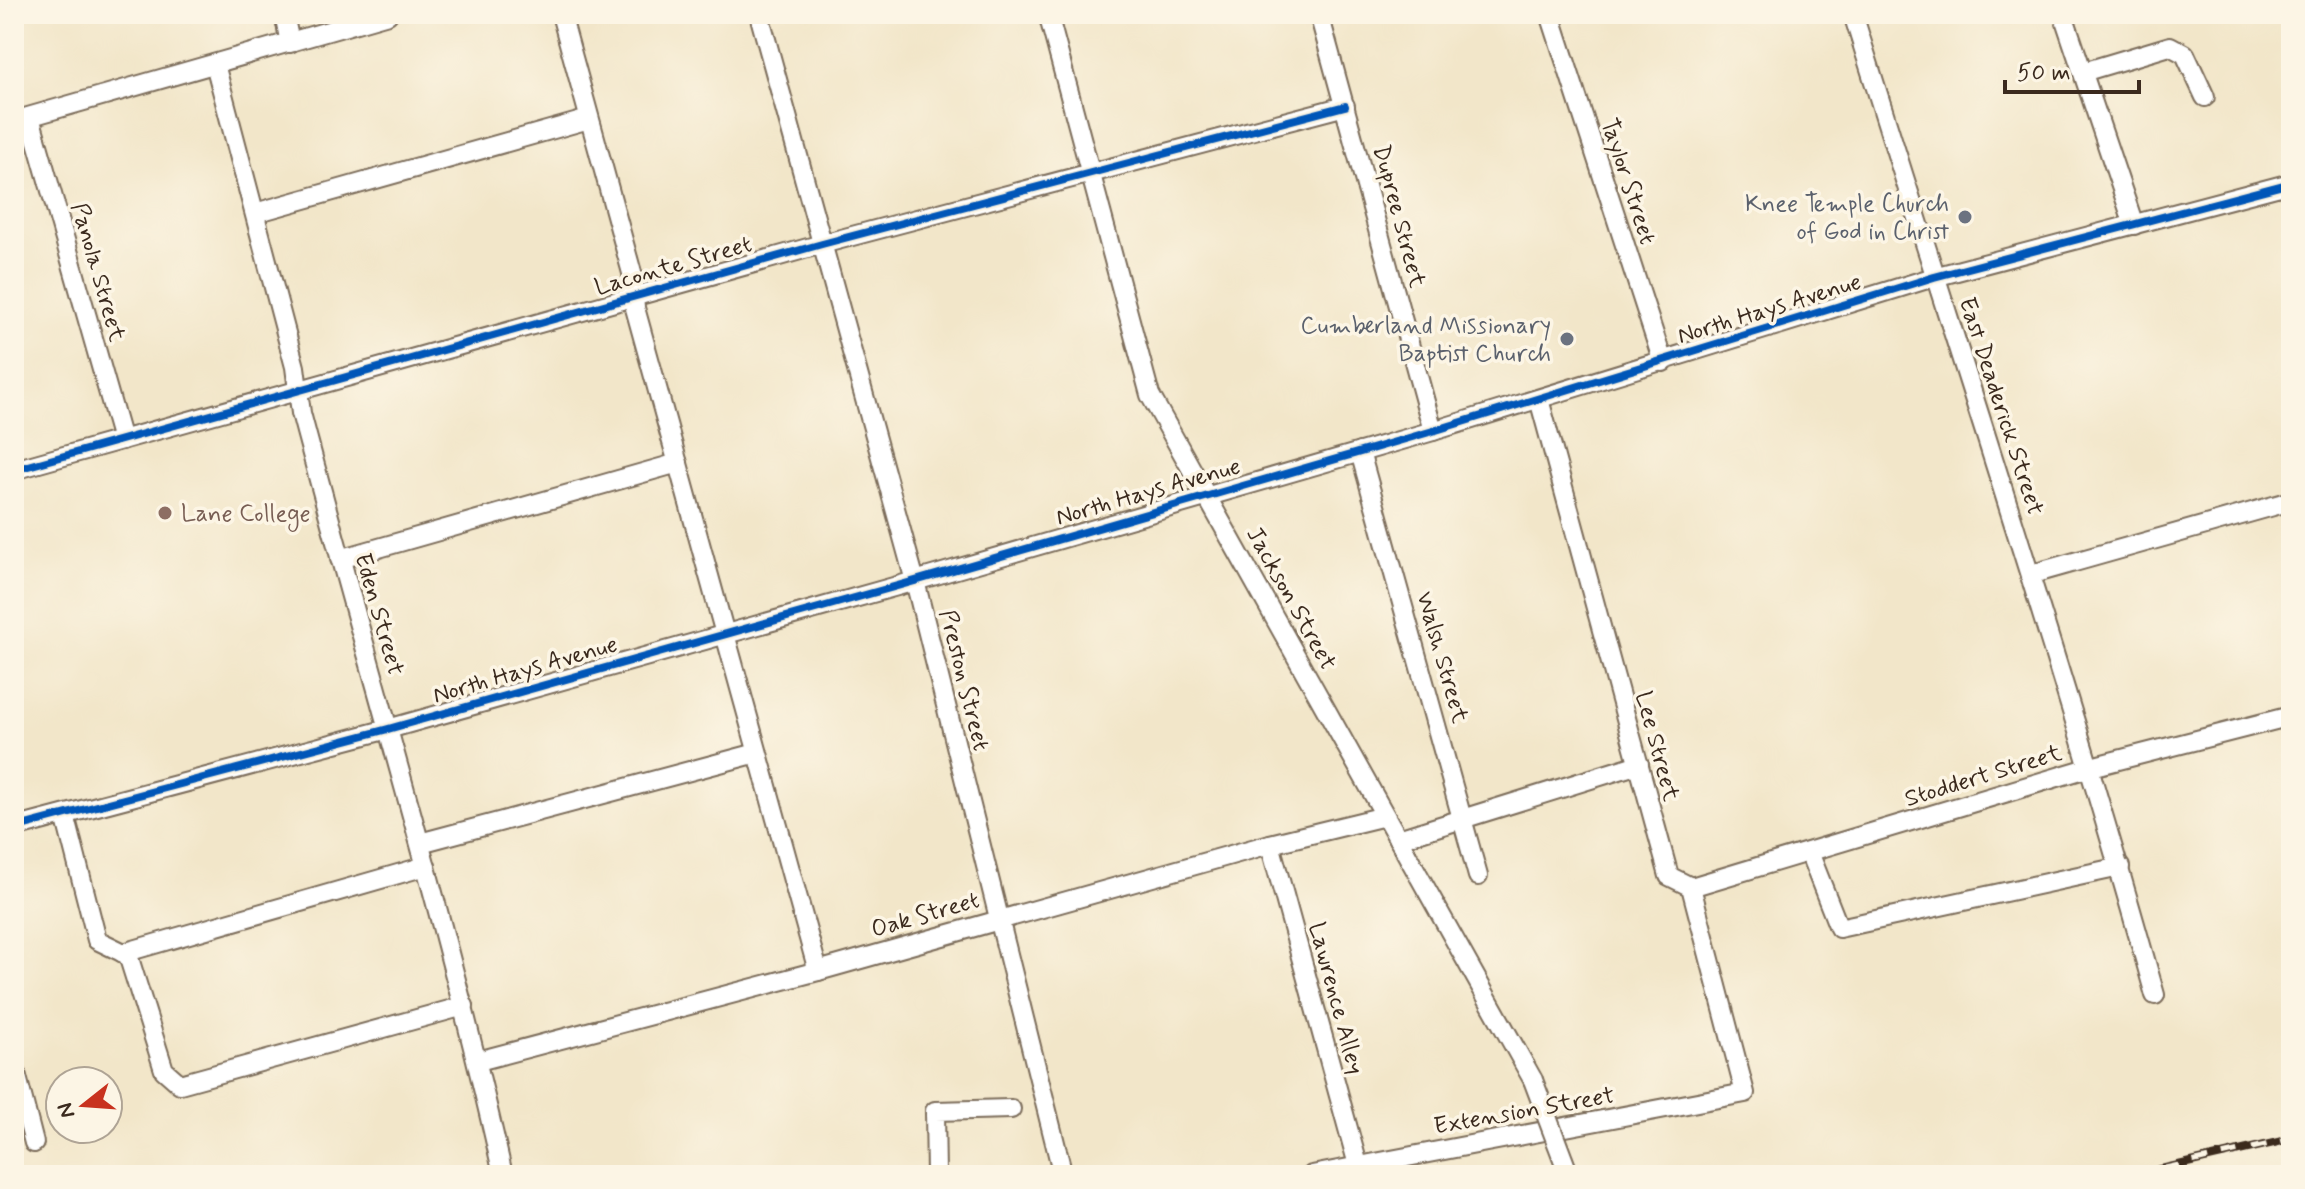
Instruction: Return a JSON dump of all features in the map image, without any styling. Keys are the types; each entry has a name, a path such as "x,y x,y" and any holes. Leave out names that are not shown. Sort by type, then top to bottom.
{"street":[{"path":"284,14 290,43"},
{"path":"22,119 388,14"},
{"path":"561,14 632,273 634,296 678,463 818,971"},
{"name":"Preston Street","path":"759,14 915,581 1063,1175"},
{"name":"Jackson Street","path":"1048,14 1150,395 1533,1080 1569,1175"},
{"name":"Dupree Street","path":"1319,14 1433,431"},
{"name":"Taylor Street","path":"1550,14 1663,362"},
{"name":"East Deaderick Street","path":"1853,14 1934,277 2032,574 2091,767 2155,995"},
{"path":"2063,14 2134,225"},
{"path":"2083,72 2170,46 2185,54 2205,97"},
{"name":"Eden Street","path":"215,64 298,390 321,522 340,559 420,843 478,1061 503,1175"},
{"name":"Laconte Street","path":"14,470 822,244 1345,106"},
{"name":"Panola Street","path":"22,119 122,440"},
{"path":"255,213 589,119"},
{"name":"North Hays Avenue","path":"14,828 388,729 724,632 915,581 1433,431 1934,277 2291,183"},
{"name":"Lee Street","path":"1539,399 1669,876 1691,887"},
{"name":"Walsh Street","path":"1360,452 1478,876"},
{"path":"340,559 678,463"},
{"path":"2032,574 2291,501"},
{"name":"Stoddert Street","path":"1691,887 2091,767 2291,716"},
{"path":"420,843 757,753"},
{"path":"1398,839 1462,816 1639,764"},
{"path":"65,815 97,940 128,955 164,1070 180,1084 464,1006"},
{"name":"Oak Street","path":"478,1061 818,971 1000,917 1270,844 1385,816"},
{"name":"Lawrence Alley","path":"1270,844 1358,1165"},
{"path":"1809,852 1839,928 2120,867"},
{"path":"123,953 426,866"},
{"name":"Extension Street","path":"1312,1175 1745,1093 1691,887"},
{"path":"14,1065 34,1143"},
{"path":"936,1175 935,1111 1011,1109"}],"railway":[{"path":"2135,1175 2291,1139"}],"cycle path":[{"path":"14,470 822,244 1345,106"},
{"path":"14,828 388,729 915,581 1433,431 1934,277 2291,183"}],"place":[{"name":"Knee Temple Church of God in Christ","path":"1965,217"},
{"name":"Cumberland Missionary Baptist Church","path":"1567,339"},
{"name":"Lane College","path":"165,513"}]}
